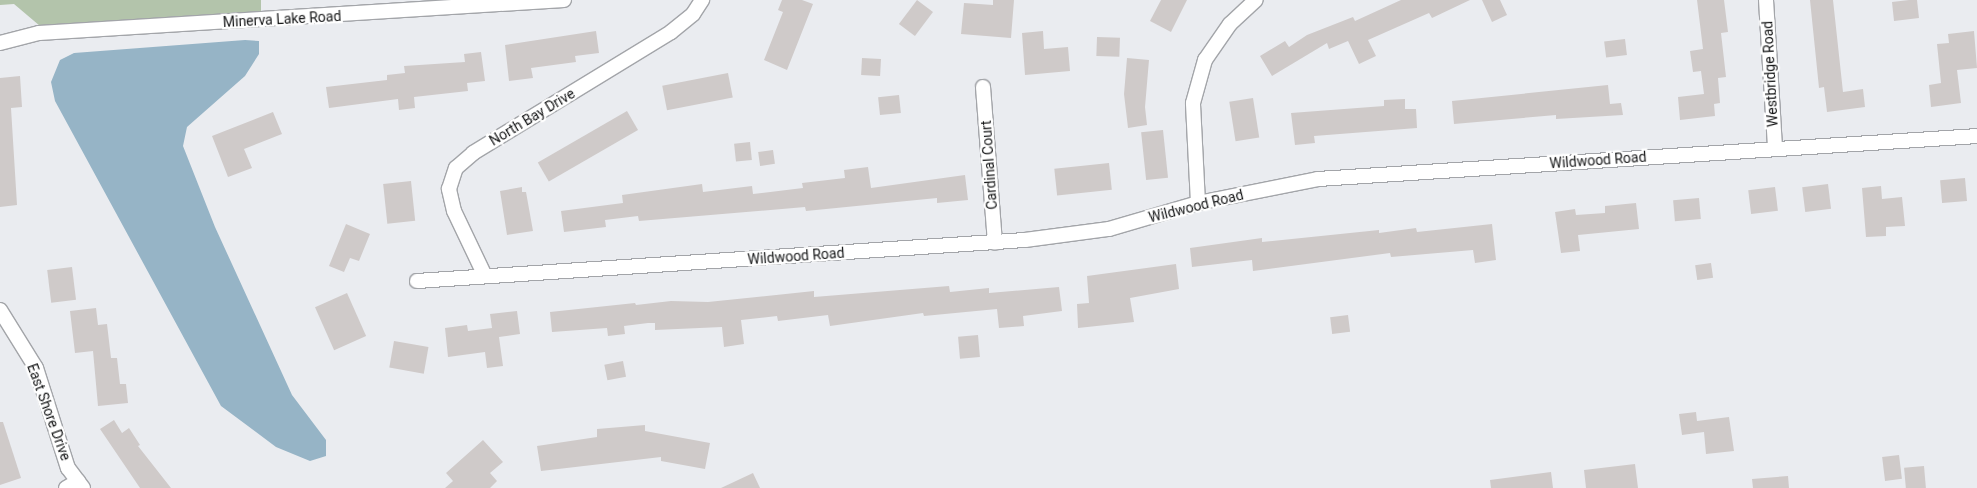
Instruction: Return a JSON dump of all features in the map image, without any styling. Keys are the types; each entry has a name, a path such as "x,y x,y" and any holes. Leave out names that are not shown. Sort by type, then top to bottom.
{"street":[{"name":"Minerva Lake Road","path":"0,43 39,33 564,0"},
{"name":"North Bay Drive","path":"485,276 454,211 449,189 456,168 473,152 671,32 693,14 702,0"},
{"path":"1198,204 1193,103 1205,60 1230,24 1256,0"},
{"name":"Westbridge Road","path":"1766,0 1775,148"},
{"name":"Cardinal Court","path":"983,87 995,243"},
{"name":"Wildwood Road","path":"417,281 995,243 1109,229 1198,204 1318,179 1977,136"},
{"name":"East Shore Drive","path":"0,310 36,368 68,468 76,486"}],"green space":[{"path":"0,0 261,0 261,12 40,26 14,4 0,5"}],"water":[{"path":"245,40 259,41 259,54 245,76 187,127 183,146 215,227 292,395 326,440 326,456 310,461 276,447 221,406 55,101 51,82 60,60 74,53"}],"building":[{"path":"782,0 802,0 813,4 787,70 764,60 783,12 778,10"},
{"path":"917,0 933,12 915,36 899,24"},
{"path":"993,0 1014,0 1011,38 961,34 964,3 993,5"},
{"path":"1161,0 1187,0 1171,32 1150,21"},
{"path":"1401,0 1470,0 1432,18 1429,13 1368,40 1376,56 1359,64 1348,41 1329,49 1327,43 1272,76 1260,56 1285,41 1289,47 1307,35 1353,17 1355,21"},
{"path":"1482,0 1500,0 1507,15 1492,22"},
{"path":"1697,0 1724,0 1728,32 1721,33 1726,77 1718,78 1720,103 1714,104 1715,116 1680,120 1678,97 1704,94 1701,71 1693,72 1690,51 1703,49"},
{"path":"1810,0 1833,0 1843,92 1863,89 1865,107 1827,112 1824,87 1819,88"},
{"path":"1917,0 1919,18 1894,21 1892,2"},
{"path":"596,31 599,53 575,56 576,62 531,68 533,78 509,81 505,45"},
{"path":"1043,31 1044,49 1068,47 1070,71 1025,75 1022,33"},
{"path":"1974,31 1977,68 1957,70 1961,103 1931,107 1929,85 1941,83 1937,44 1949,43 1948,34"},
{"path":"1097,37 1120,38 1119,57 1096,56"},
{"path":"1625,39 1627,55 1606,57 1604,42"},
{"path":"481,52 485,81 467,83 468,91 414,97 415,108 399,110 398,99 329,108 326,87 387,80 387,75 405,73 404,66 465,62 464,54"},
{"path":"862,58 881,59 880,76 861,75"},
{"path":"1127,58 1149,60 1145,107 1147,125 1128,128 1124,94"},
{"path":"728,73 733,98 667,110 662,86"},
{"path":"20,76 22,107 11,108 17,205 0,207 0,78"},
{"path":"1608,85 1610,104 1621,103 1623,115 1556,119 1556,115 1454,124 1452,101"},
{"path":"899,95 901,113 880,115 878,97"},
{"path":"1253,98 1259,138 1236,141 1229,102"},
{"path":"1405,99 1405,109 1416,109 1417,128 1314,136 1315,143 1295,145 1291,113 1384,106 1384,100"},
{"path":"627,111 638,130 549,182 538,162"},
{"path":"273,112 282,134 244,149 252,168 228,177 212,136"},
{"path":"1163,130 1168,178 1146,180 1141,132"},
{"path":"750,142 752,160 736,162 734,144"},
{"path":"773,150 775,164 760,166 758,152"},
{"path":"1109,163 1112,190 1057,196 1054,169"},
{"path":"868,167 871,188 965,175 968,200 937,203 937,198 806,211 805,207 639,221 638,216 605,220 606,227 564,232 561,211 623,203 622,195 702,184 703,192 752,186 753,194 803,188 802,183 845,178 844,170"},
{"path":"1965,178 1967,201 1942,203 1940,180"},
{"path":"411,181 415,221 387,224 383,184"},
{"path":"1828,184 1831,209 1805,212 1802,187"},
{"path":"1881,186 1882,199 1902,197 1905,226 1886,227 1886,236 1866,237 1862,188"},
{"path":"522,187 522,192 526,192 533,231 507,235 500,191"},
{"path":"1775,187 1778,211 1751,214 1748,190"},
{"path":"1699,198 1701,219 1675,221 1673,200"},
{"path":"1636,203 1639,229 1578,235 1580,251 1561,253 1555,212 1575,209 1576,215 1605,213 1605,206"},
{"path":"346,224 370,234 359,261 350,258 344,272 329,266"},
{"path":"1492,224 1496,260 1475,263 1473,250 1391,257 1390,253 1253,271 1252,260 1192,267 1190,248 1262,238 1262,242 1379,230 1379,233 1416,228 1417,232"},
{"path":"1711,263 1713,278 1697,280 1695,265"},
{"path":"1176,264 1179,289 1130,298 1134,322 1078,328 1077,304 1089,303 1087,276"},
{"path":"72,267 76,300 51,303 47,270"},
{"path":"949,286 950,292 989,288 989,293 1059,287 1062,311 1023,316 1024,326 999,328 997,309 924,316 923,313 830,326 828,315 778,321 777,316 741,320 744,344 724,347 722,327 655,330 655,323 648,323 624,326 625,334 608,336 607,328 552,332 550,312 635,303 636,305 671,301 708,302 814,291 814,297"},
{"path":"347,293 366,336 334,350 315,307"},
{"path":"96,308 98,325 107,324 111,358 117,358 120,384 126,384 128,403 98,406 93,351 75,353 70,311"},
{"path":"517,311 520,334 499,337 503,366 487,368 485,352 448,357 445,328 467,325 468,331 492,328 490,314"},
{"path":"1348,315 1350,332 1332,334 1330,317"},
{"path":"978,335 980,357 960,359 958,337"},
{"path":"394,341 428,347 424,374 389,368"},
{"path":"623,361 626,377 607,380 604,365"},
{"path":"1696,412 1697,421 1729,417 1734,451 1706,454 1704,432 1682,435 1679,414"},
{"path":"114,420 122,433 129,428 140,445 138,446 171,488 140,488 100,429"},
{"path":"0,422 3,422 21,478 0,485"},
{"path":"645,425 645,431 710,443 705,469 661,461 661,457 541,471 537,446 597,437 597,429"},
{"path":"483,440 503,462 490,473 497,481 490,488 445,488 453,481 446,473"},
{"path":"1899,455 1902,479 1885,481 1882,457"},
{"path":"1635,464 1638,488 1586,488 1584,470"},
{"path":"1924,466 1926,488 1906,488 1904,468"},
{"path":"1551,472 1553,488 1491,488 1490,480"},
{"path":"753,473 760,488 721,488"},
{"path":"1788,476 1789,488 1753,488 1752,479"}]}
